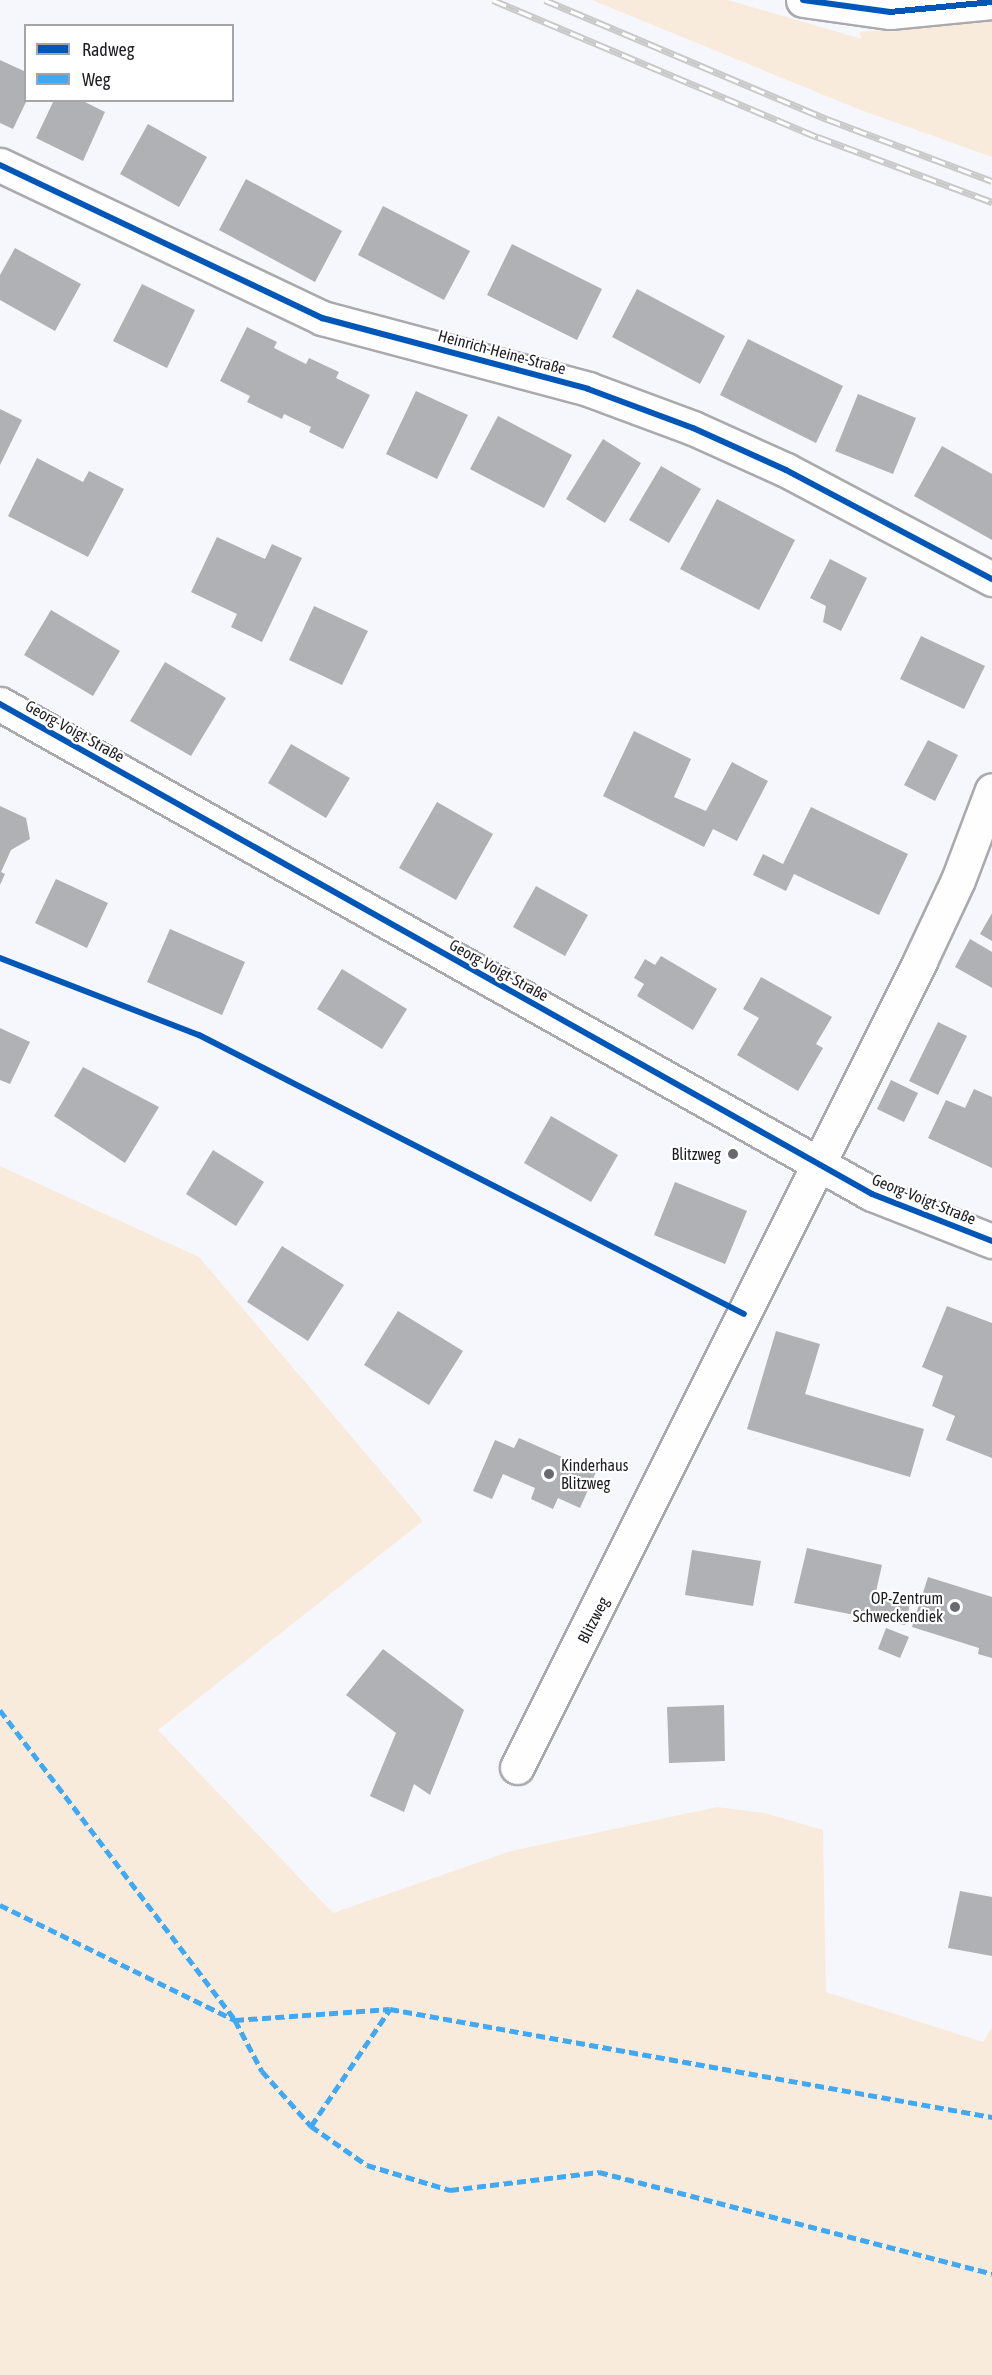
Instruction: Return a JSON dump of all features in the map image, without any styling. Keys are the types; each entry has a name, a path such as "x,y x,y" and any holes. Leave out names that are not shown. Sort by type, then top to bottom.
{"street":[{"path":"803,0 890,12 992,2"},
{"name":"Heinrich-Heine-Straße","path":"0,165 322,318 588,389 693,428 786,470 992,579"},
{"name":"Georg-Voigt-Straße","path":"0,704 872,1194 992,1241"},
{"name":"Blitzweg","path":"517,1767 670,1467 817,1164 925,951 958,880 992,790"}],"shaded area":[{"path":"592,0 728,0 862,39 859,32 992,21 992,157 858,109"},
{"path":"0,1166 199,1257 423,1521 158,1730 333,1913 511,1851 717,1807 765,1813 823,1830 826,1992 983,2042 992,2027 992,2375 0,2375"}],"building":[{"path":"0,60 24,71 24,102 26,102 13,129 0,123"},
{"path":"53,102 85,102 105,112 83,161 36,138"},
{"path":"148,124 207,157 179,207 120,174"},
{"path":"246,179 342,231 315,282 219,230"},
{"path":"383,206 470,251 444,300 358,255"},
{"path":"512,244 602,289 577,340 487,295"},
{"path":"15,248 81,284 55,331 0,300 0,275"},
{"path":"142,284 195,310 167,368 113,341"},
{"path":"637,289 725,336 700,384 612,337"},
{"path":"247,327 277,342 274,348 306,364 309,358 339,372 336,378 370,395 343,449 309,432 311,427 284,414 282,419 247,402 250,396 220,381"},
{"path":"748,339 843,386 816,443 720,395"},
{"path":"416,391 468,415 437,479 386,454"},
{"path":"858,394 916,418 893,474 835,451"},
{"path":"0,409 22,420 0,465"},
{"path":"498,416 572,455 544,508 470,469"},
{"path":"603,439 641,463 605,523 566,499"},
{"path":"942,446 992,474 992,540 914,496"},
{"path":"37,458 83,482 89,471 124,489 88,557 8,516"},
{"path":"661,466 701,489 669,543 629,520"},
{"path":"717,499 795,540 759,610 680,569"},
{"path":"217,537 265,559 272,544 302,558 262,642 231,627 237,614 191,592"},
{"path":"830,559 867,578 841,631 823,622 826,606 810,598"},
{"path":"314,606 368,631 342,685 289,660"},
{"path":"51,610 120,651 93,696 24,655"},
{"path":"921,636 985,666 964,709 900,679"},
{"path":"165,662 226,698 191,756 130,721"},
{"path":"634,731 691,759 674,797 706,811 732,762 768,781 737,841 713,829 704,847 603,796"},
{"path":"928,740 958,755 935,801 904,785"},
{"path":"291,744 350,778 326,818 268,783"},
{"path":"437,802 493,834 456,900 399,868"},
{"path":"0,806 26,818 30,839 11,850 1,872 5,874 0,885"},
{"path":"811,807 908,854 879,915 794,874 786,891 753,875 763,854 783,864"},
{"path":"56,879 108,903 87,948 35,923"},
{"path":"536,886 588,915 565,956 513,927"},
{"path":"992,913 992,941 980,934"},
{"path":"170,929 245,962 222,1015 147,982"},
{"path":"970,939 992,952 992,988 955,967"},
{"path":"661,956 717,989 693,1030 637,996 644,984 634,978 645,959 655,965"},
{"path":"342,969 407,1009 382,1049 317,1009"},
{"path":"761,977 832,1017 816,1044 823,1048 798,1091 737,1055 759,1018 743,1009"},
{"path":"938,1022 967,1036 938,1095 909,1081"},
{"path":"0,1028 30,1042 10,1084 0,1080"},
{"path":"83,1067 159,1107 125,1163 54,1116"},
{"path":"891,1080 918,1093 904,1122 877,1109"},
{"path":"974,1089 992,1097 992,1168 928,1138 946,1100 965,1108"},
{"path":"551,1116 618,1155 591,1202 524,1163"},
{"path":"213,1150 264,1182 236,1226 186,1194"},
{"path":"675,1182 747,1211 725,1264 654,1235"},
{"path":"282,1246 344,1285 308,1341 247,1302"},
{"path":"947,1306 992,1323 992,1458 946,1440 955,1416 932,1406 943,1376 922,1367"},
{"path":"398,1311 463,1351 429,1405 364,1365"},
{"path":"776,1331 820,1344 805,1394 924,1429 910,1477 747,1429"},
{"path":"519,1438 596,1472 580,1508 558,1498 553,1509 531,1499 535,1488 503,1474 492,1499 473,1491 495,1440 514,1448"},
{"path":"807,1548 882,1565 875,1596 910,1604 905,1625 794,1603"},
{"path":"692,1550 761,1561 753,1606 685,1595"},
{"name":"OP-Zentrum Schweckendiek","path":"928,1577 992,1597 992,1658 978,1654 979,1648 912,1627"},
{"path":"886,1628 909,1637 900,1658 878,1649"},
{"path":"383,1649 464,1710 430,1795 414,1784 404,1812 370,1796 396,1733 346,1695"},
{"path":"724,1705 725,1761 669,1763 667,1707"},
{"path":"960,1891 992,1897 992,1956 948,1948"}],"railway":[{"path":"493,0 818,137 992,202"},
{"path":"545,0 827,119 992,181"}],"marked path":[{"path":"0,1710 235,2020 262,2071 311,2126 367,2165 450,2190 599,2172 992,2274"},
{"path":"0,1905 235,2020 390,2009 992,2117"},
{"path":"311,2126 390,2009"}],"cycle path":[{"path":"803,0 890,12 992,2"},
{"path":"0,165 322,318 588,389 693,428 786,470 992,579"},
{"path":"0,704 872,1194 992,1241"},
{"path":"0,958 199,1035 744,1314"}],"place":[{"name":"Blitzweg","path":"733,1154"},
{"name":"Kinderhaus Blitzweg","path":"549,1474"},
{"name":"OP-Zentrum Schweckendiek","path":"955,1607"}]}
